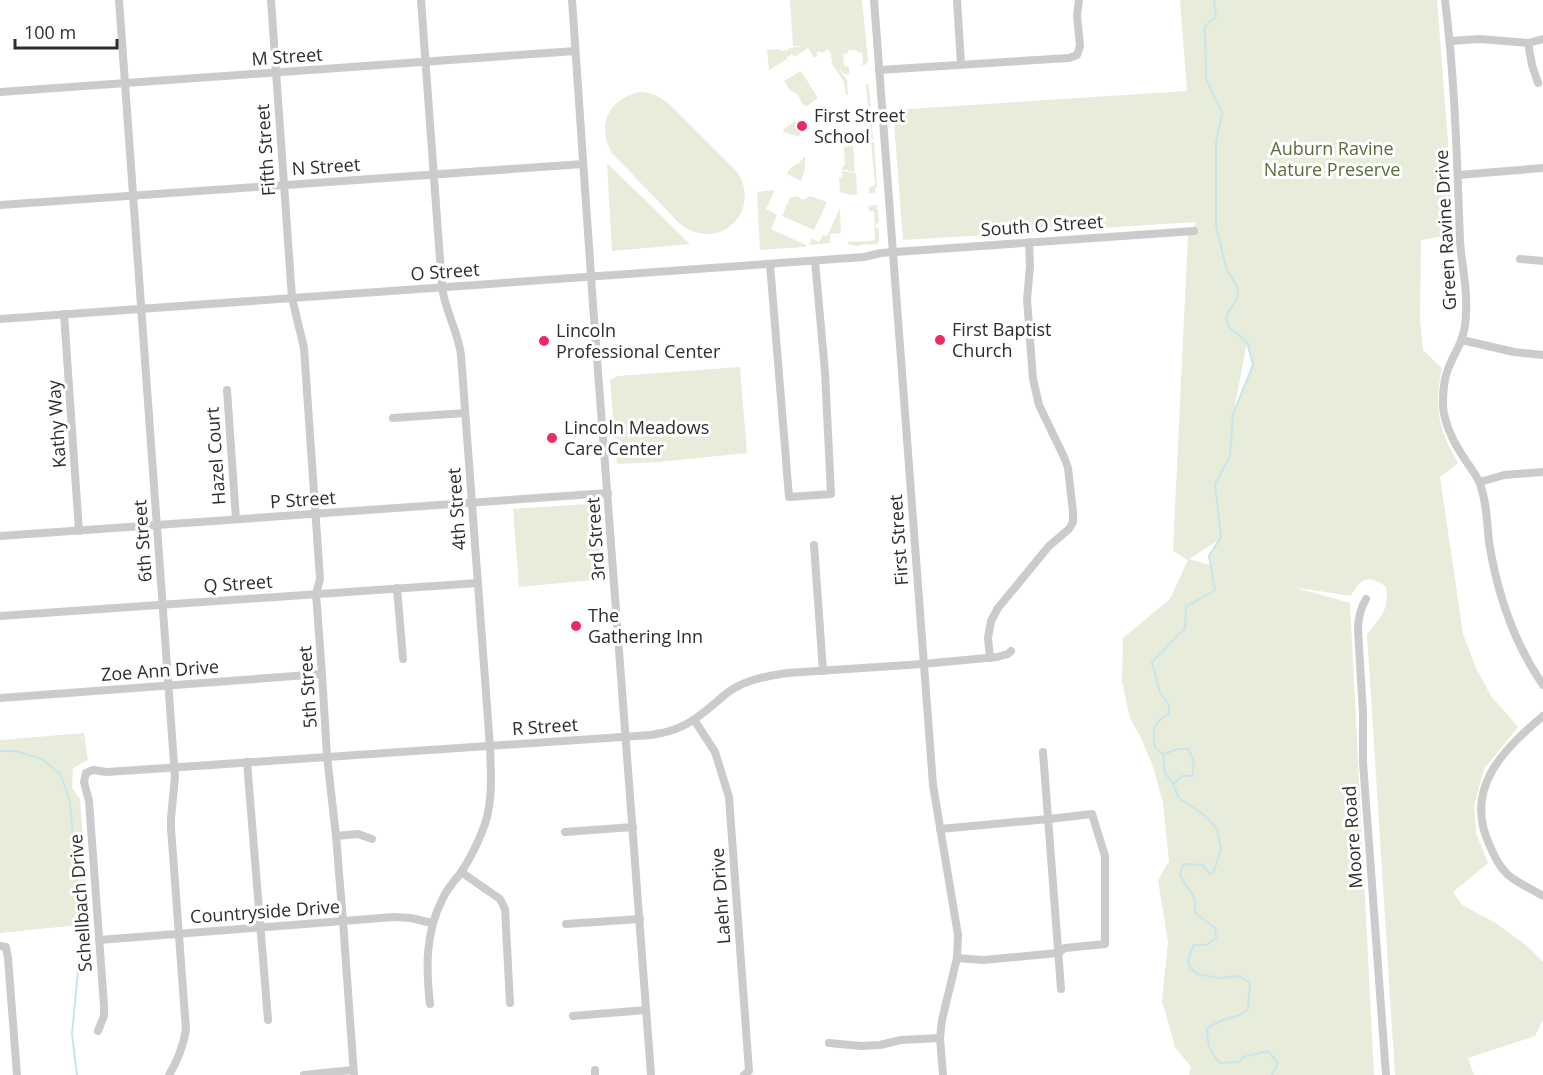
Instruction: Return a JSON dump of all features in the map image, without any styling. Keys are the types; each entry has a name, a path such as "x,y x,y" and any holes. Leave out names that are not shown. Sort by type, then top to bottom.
{"street":[{"name":"6th Street","path":"120,0 176,777 171,818 186,1030 183,1047 169,1075"},
{"name":"Fifth Street","path":"271,0 292,298"},
{"name":"4th Street","path":"421,0 442,287 446,308 460,343 490,745 491,789 489,807 480,836 461,873 442,900 432,923 427,955 430,1004"},
{"name":"3rd Street","path":"572,0 651,1075"},
{"name":"First Street","path":"874,0 933,785 958,935 957,958 940,1038 943,1075"},
{"path":"957,0 961,64"},
{"path":"879,70 1069,58 1077,55 1080,46 1077,15 1079,0"},
{"name":"Green Ravine Drive","path":"1445,0 1450,41 1460,244 1466,312 1462,340 1447,370 1443,388 1443,410 1458,448 1480,482 1485,499 1494,569 1506,611 1521,647 1543,686"},
{"path":"1450,41 1480,39 1528,43 1543,39"},
{"path":"1528,43 1538,83"},
{"name":"M Street","path":"0,92 576,51"},
{"name":"N Street","path":"0,206 583,164"},
{"path":"1458,175 1543,168"},
{"name":"South O Street","path":"892,252 1194,231"},
{"path":"990,658 988,638 991,621 998,608 1049,546 1068,529 1073,513 1068,468 1039,405 1032,377 1027,299 1030,267 1029,242"},
{"name":"O Street","path":"0,319 815,261 892,252"},
{"path":"1520,260 1543,261"},
{"path":"770,264 789,497 831,494 825,365 815,261"},
{"name":"5th Street","path":"292,298 304,348 320,579 316,594 327,756 336,836 354,1072"},
{"name":"Kathy Way","path":"64,314 79,531"},
{"path":"1462,340 1514,352 1543,354"},
{"name":"Hazel Court","path":"226,390 236,519"},
{"path":"393,418 465,413"},
{"path":"1480,482 1504,476 1543,472"},
{"name":"P Street","path":"0,536 608,493"},
{"path":"814,545 823,671"},
{"name":"Q Street","path":"0,616 478,583"},
{"path":"397,588 403,659"},
{"name":"Moore Road","path":"1366,599 1358,618 1363,762 1386,1075"},
{"name":"R Street","path":"86,773 93,770 107,772 666,733 695,721 731,690 749,681 767,676 990,658 1004,656 1011,651"},
{"name":"Zoe Ann Drive","path":"0,698 322,674"},
{"path":"1543,716 1527,729 1498,760 1482,794 1481,814 1484,834 1495,858 1507,874 1543,896"},
{"name":"Laehr Drive","path":"695,721 715,752 729,796 749,1071 744,1075"},
{"path":"1043,752 1061,989"},
{"path":"247,762 268,1020"},
{"name":"Schellbach Drive","path":"86,773 84,782 88,801 104,1005 104,1016 98,1031"},
{"path":"940,829 1092,814 1105,856 1105,944 1065,948 1058,952 983,960 957,958"},
{"path":"565,832 633,827"},
{"path":"336,836 358,834 372,839"},
{"path":"461,873 500,899 505,909 510,1003"},
{"name":"Countryside Drive","path":"99,940 394,917 432,923"},
{"path":"566,924 640,919"},
{"path":"0,946 6,947 8,958 17,1075"},
{"path":"573,1016 646,1010"},
{"path":"829,1043 861,1046 880,1045 901,1040 940,1038"},
{"path":"304,1075 354,1072"}],"green space":[{"path":"790,0 862,0 868,61 865,65 860,66 863,63 862,53 857,50 848,50 848,53 843,54 844,66 849,67 849,74 840,71 847,80 848,95 846,95 844,82 831,62 833,60 828,49 822,53 819,51 816,53 818,56 814,58 808,48 795,57 792,54 786,58 787,60 769,70 767,50 779,49 780,51 805,46 793,46"},
{"name":"Auburn Ravine Nature Preserve","path":"1180,0 1437,0 1453,235 1421,240 1420,320 1423,350 1442,368 1438,406 1446,440 1458,463 1440,477 1463,634 1476,668 1491,696 1518,727 1484,769 1474,806 1476,833 1488,863 1453,892 1462,905 1494,922 1527,946 1543,962 1543,1020 1535,1036 1468,1058 1474,1075 1395,1075 1367,634 1383,612 1387,595 1386,587 1370,579 1358,585 1351,596 1293,587 1350,603 1374,1075 1189,1075 1191,1067 1175,1047 1162,1001 1168,942 1158,880 1169,861 1163,803 1153,767 1130,718 1122,681 1123,638 1170,599 1188,560 1173,551 1188,235 1197,222 903,240 893,110 1187,91","holes":["1247,343 1253,365 1234,411 1234,410","1220,539 1209,556 1210,565 1189,559"]},
{"path":"801,71 818,98 807,106 803,105 797,94 790,90 784,81"},
{"path":"866,84 869,85 873,140 871,140"},
{"path":"639,92 655,95 668,103 738,173 744,188 744,202 740,215 732,225 708,234 694,232 680,224 612,153 605,133 608,115 619,101"},
{"path":"794,122 798,122 801,137 783,132"},
{"path":"871,142 874,142 877,185 876,192 869,194 869,188 875,185"},
{"path":"853,146 855,171 842,170 845,165 844,147"},
{"path":"805,156 805,169 801,181 787,174 790,168"},
{"path":"607,163 690,244 612,251"},
{"path":"842,171 856,173 857,194 840,192 839,178 842,177"},
{"path":"775,190 766,209 777,215 771,229 806,247 760,250 757,192"},
{"path":"798,196 800,199 810,196 827,202 814,230 782,216 790,198"},
{"path":"868,206 878,206 876,208 879,222 876,228 879,228 878,244 856,246 848,244 848,242 875,239 874,211 869,211"},
{"path":"840,208 841,233 830,234 830,243 809,245 812,238 819,242 823,235 827,236"},
{"path":"740,367 747,453 617,464 610,380 618,376"},
{"path":"588,504 594,507 598,518 602,579 519,587 513,509"},
{"path":"84,733 88,760 73,768 72,788 80,799 89,924 0,933 0,740"}],"waterway":[{"path":"1214,0 1216,17 1205,26 1206,79 1222,113 1216,143 1216,225 1226,268 1238,288 1237,299 1226,316 1228,326 1247,342 1253,365 1233,414 1230,456 1215,484 1221,537 1209,556 1215,590 1186,607 1185,628 1152,662 1160,693 1169,705 1169,713 1156,724 1154,736 1155,748 1163,754 1165,773 1179,798 1205,816 1217,829 1221,848 1214,871 1210,874 1202,865 1183,864 1180,875 1195,899 1195,913 1215,928 1216,938 1206,945 1194,945 1189,956 1189,966 1197,974 1219,978 1239,976 1250,983 1248,1009 1240,1015 1207,1028 1209,1047 1220,1063 1240,1062 1243,1057 1268,1051 1278,1063 1272,1075"},
{"path":"1163,754 1178,749 1188,749 1192,756 1194,765 1192,776 1182,776 1174,783"},
{"path":"0,751 15,751 42,759 61,775 70,802 81,939 72,1034 77,1075"}],"place":[{"name":"First Street School","path":"802,126"},
{"name":"First Baptist Church","path":"940,340"},
{"name":"Lincoln Professional Center","path":"544,341"},
{"name":"Lincoln Meadows Care Center","path":"552,438"},
{"name":"The Gathering Inn","path":"576,626"}]}
